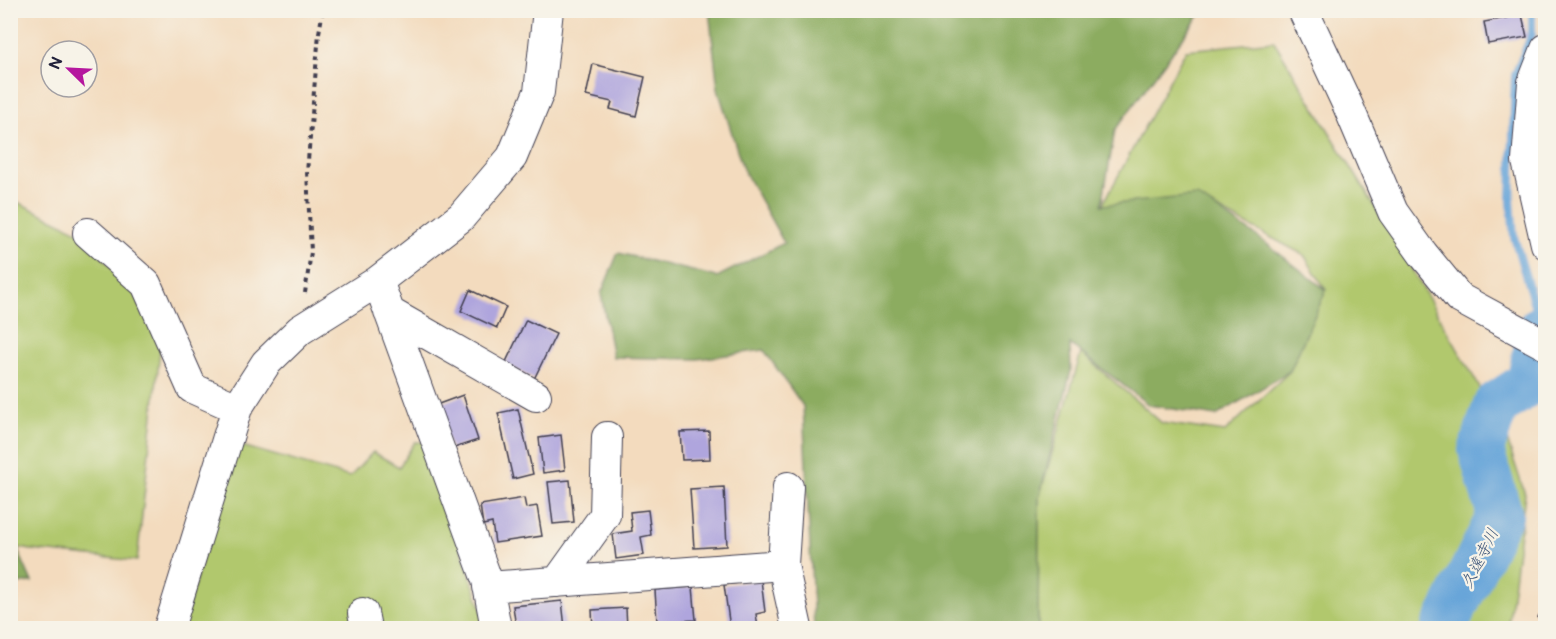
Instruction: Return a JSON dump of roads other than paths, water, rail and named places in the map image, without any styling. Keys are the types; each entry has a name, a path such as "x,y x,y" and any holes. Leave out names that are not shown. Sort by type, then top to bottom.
{"street":[{"path":"169,628 237,408 266,363 300,330 378,281 461,218 512,157 539,92 548,10"},
{"path":"1303,10 1348,106 1393,212 1459,298 1534,340"},
{"path":"1545,49 1533,82 1527,160 1545,244"},
{"path":"88,233 146,284 192,388 237,408"},
{"path":"378,281 488,587 496,628"},
{"path":"389,312 536,396"},
{"path":"557,582 605,515 607,437"},
{"path":"788,487 783,565 797,628"},
{"path":"488,587 783,565"}],"waterway":[{"path":"1532,10 1532,34 1515,75 1511,201 1514,237 1541,328"},
{"name":"久遠寺川","path":"1444,628 1500,515 1481,450 1496,405 1529,383 1541,328"}]}
